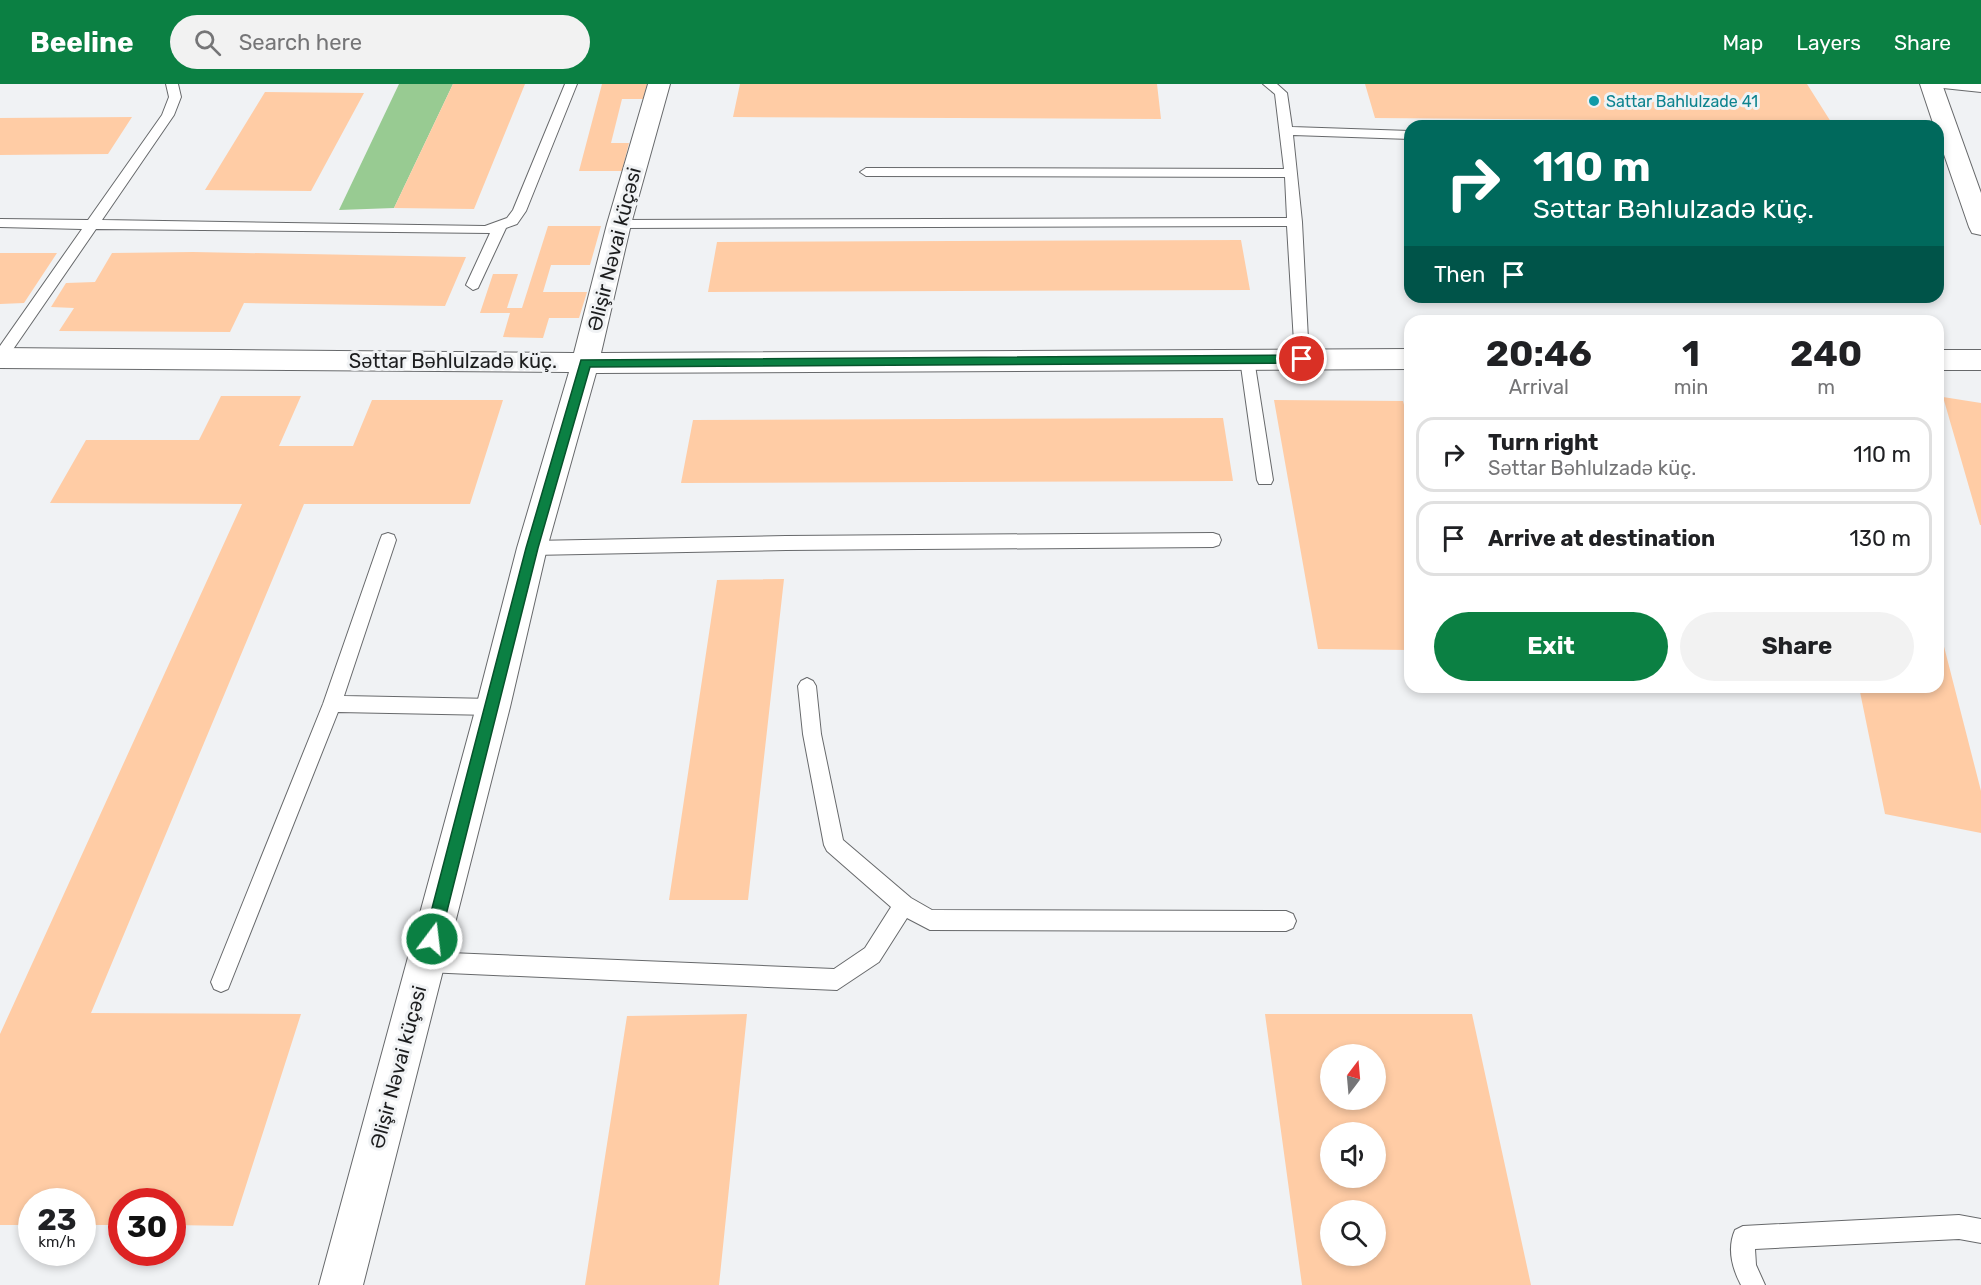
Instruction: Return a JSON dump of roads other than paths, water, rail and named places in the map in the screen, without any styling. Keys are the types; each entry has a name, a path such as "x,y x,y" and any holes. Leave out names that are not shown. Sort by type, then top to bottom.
{"street":[{"name":"Əlişir Nəvai küçəsi","path":"341,1285 493,707 532,548 585,363 619,224 659,84"},
{"path":"1931,84 1944,120"},
{"path":"1944,121 1981,227"},
{"name":"Səttar Bəhlulzadə küç.","path":"0,358 585,363 1404,359"},
{"path":"1944,360 1981,360"}],"lane":[{"path":"0,358 168,115 175,97 172,84"},
{"path":"0,224 486,230 512,220 519,212 571,84"},
{"path":"1269,84 1281,93 1286,131 1295,222 1302,359"},
{"path":"1943,84 1981,88"},
{"path":"1286,131 1404,135"},
{"path":"866,172 1291,173"},
{"path":"619,224 1295,222"},
{"path":"473,285 500,226"},
{"path":"1246,359 1265,480"},
{"path":"221,982 332,705 388,540"},
{"path":"532,548 1213,540"},
{"path":"807,686 812,734 834,845 904,905 930,920 1286,921"},
{"path":"332,705 493,707"},
{"path":"426,962 837,980 872,955 904,905"},
{"path":"1752,1285 1744,1266 1743,1238 1959,1227 1981,1231"}],"place":[{"name":"Sattar Bahlulzade 41","path":"1594,101"}]}
